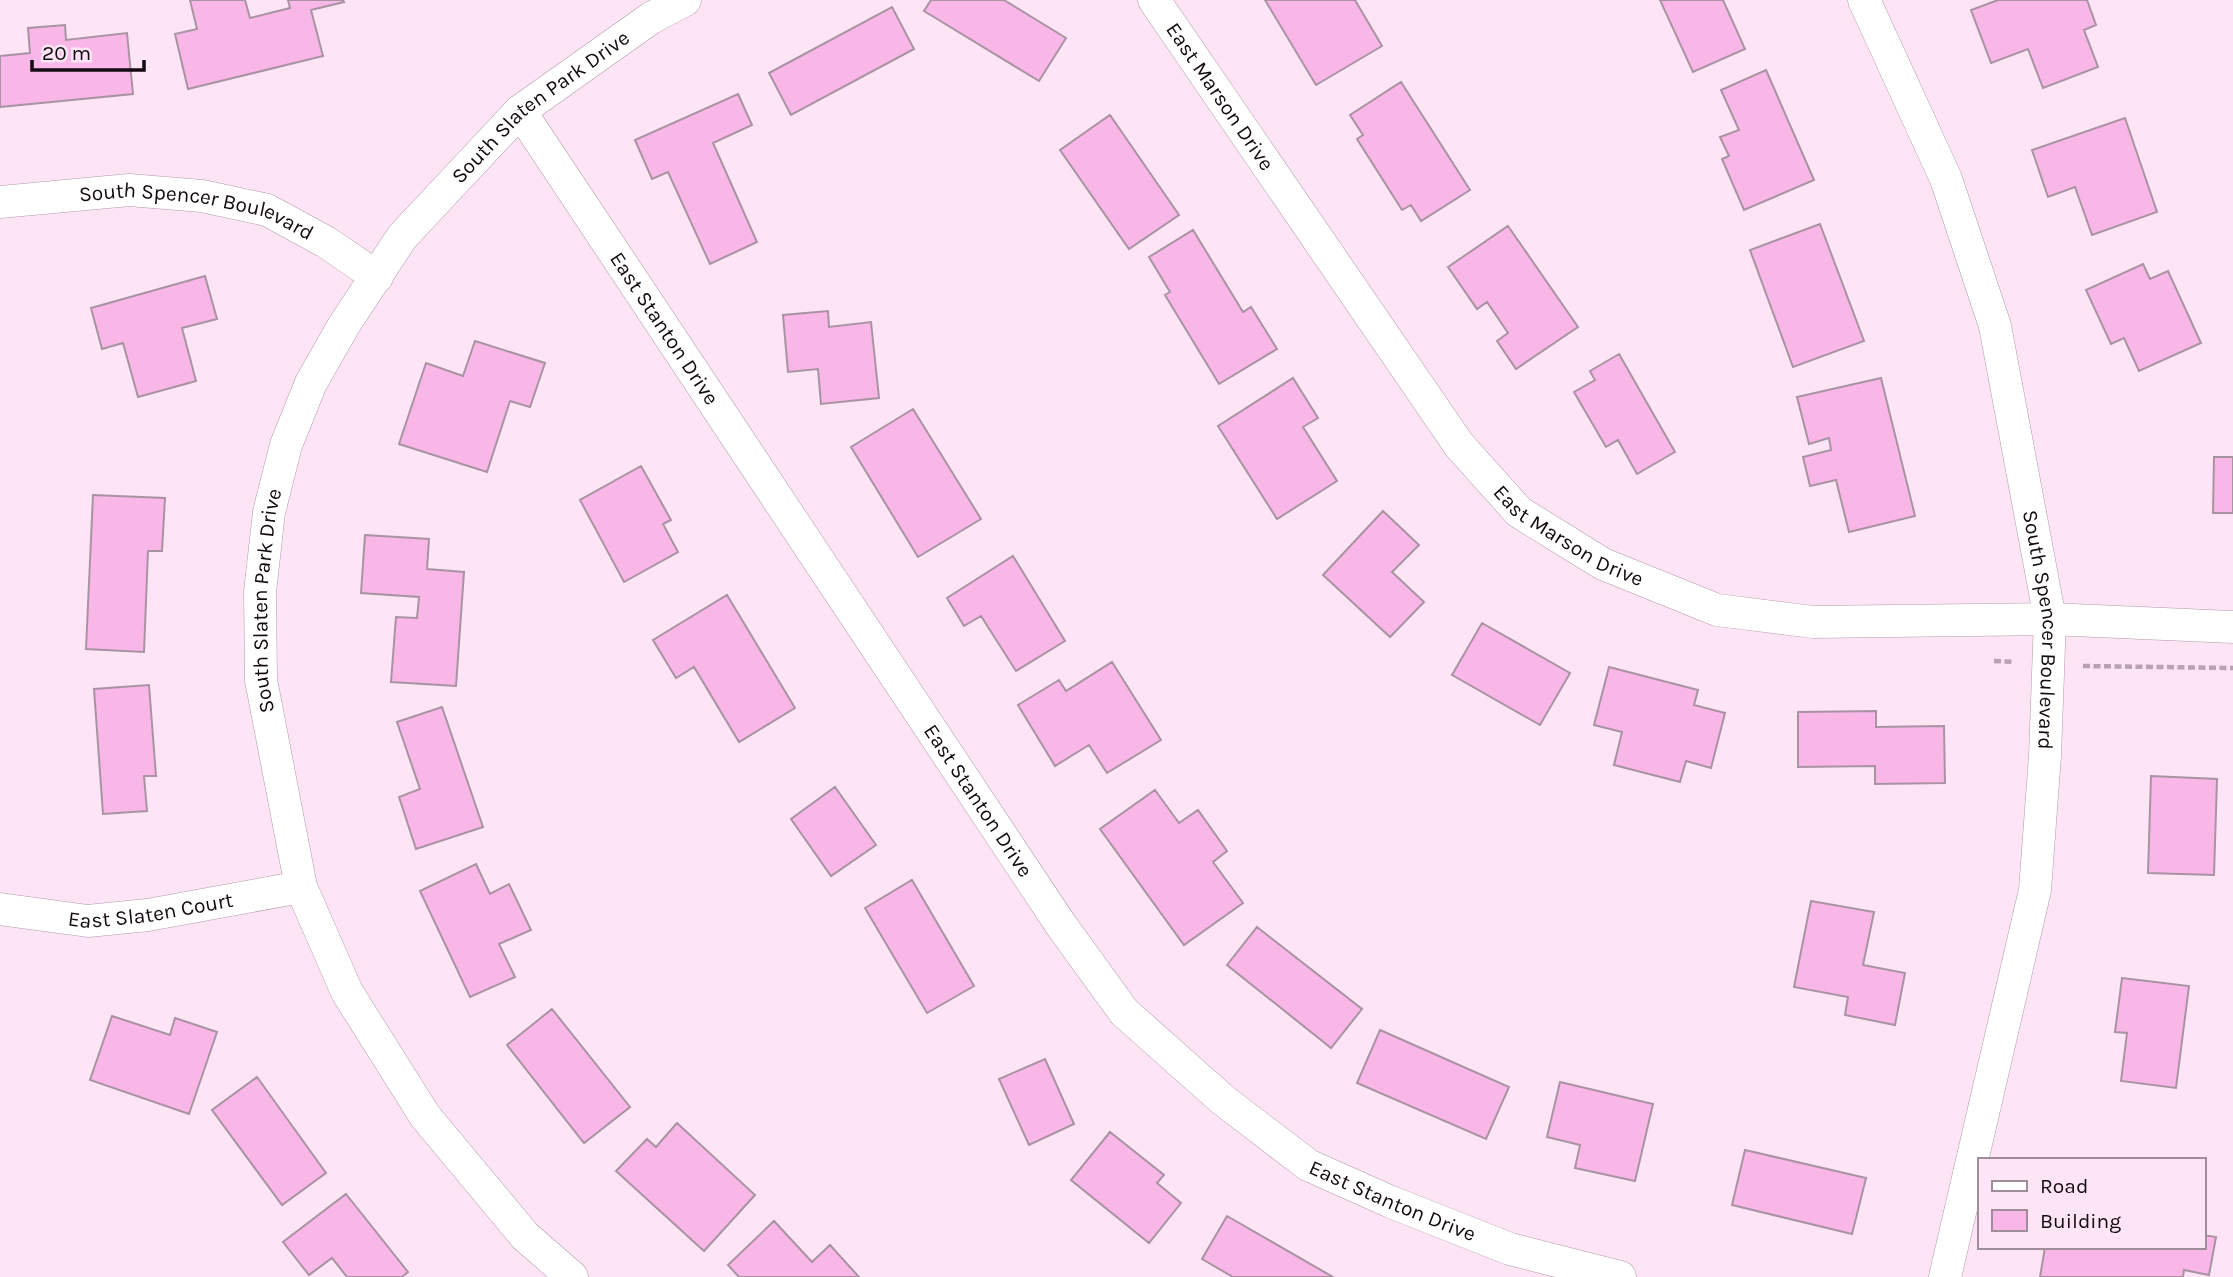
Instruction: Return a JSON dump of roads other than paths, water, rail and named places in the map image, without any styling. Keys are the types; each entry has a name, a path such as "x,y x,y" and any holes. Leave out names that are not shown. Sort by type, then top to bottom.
{"street":[{"name":"South Slaten Park Drive","path":"572,1277 525,1236 425,1116 347,992 301,887 261,680 260,592 269,512 286,445 311,383 344,325 402,237 520,111 651,19 685,0"},
{"name":"East Marson Drive","path":"1154,0 1459,445 1519,512 1603,564 1717,610 1814,622 2050,619 2233,627"},
{"name":"South Spencer Boulevard","path":"1864,0 1946,179 1995,326 2050,619 2035,890 1945,1277"},
{"name":"East Stanton Drive","path":"520,111 1053,914 1124,1012 1223,1100 1308,1165 1391,1202 1510,1249 1620,1277"},
{"name":"South Spencer Boulevard","path":"0,202 129,190 202,196 267,210 326,242 377,277"},
{"name":"East Slaten Court","path":"0,909 88,921 148,915 301,887"}]}
